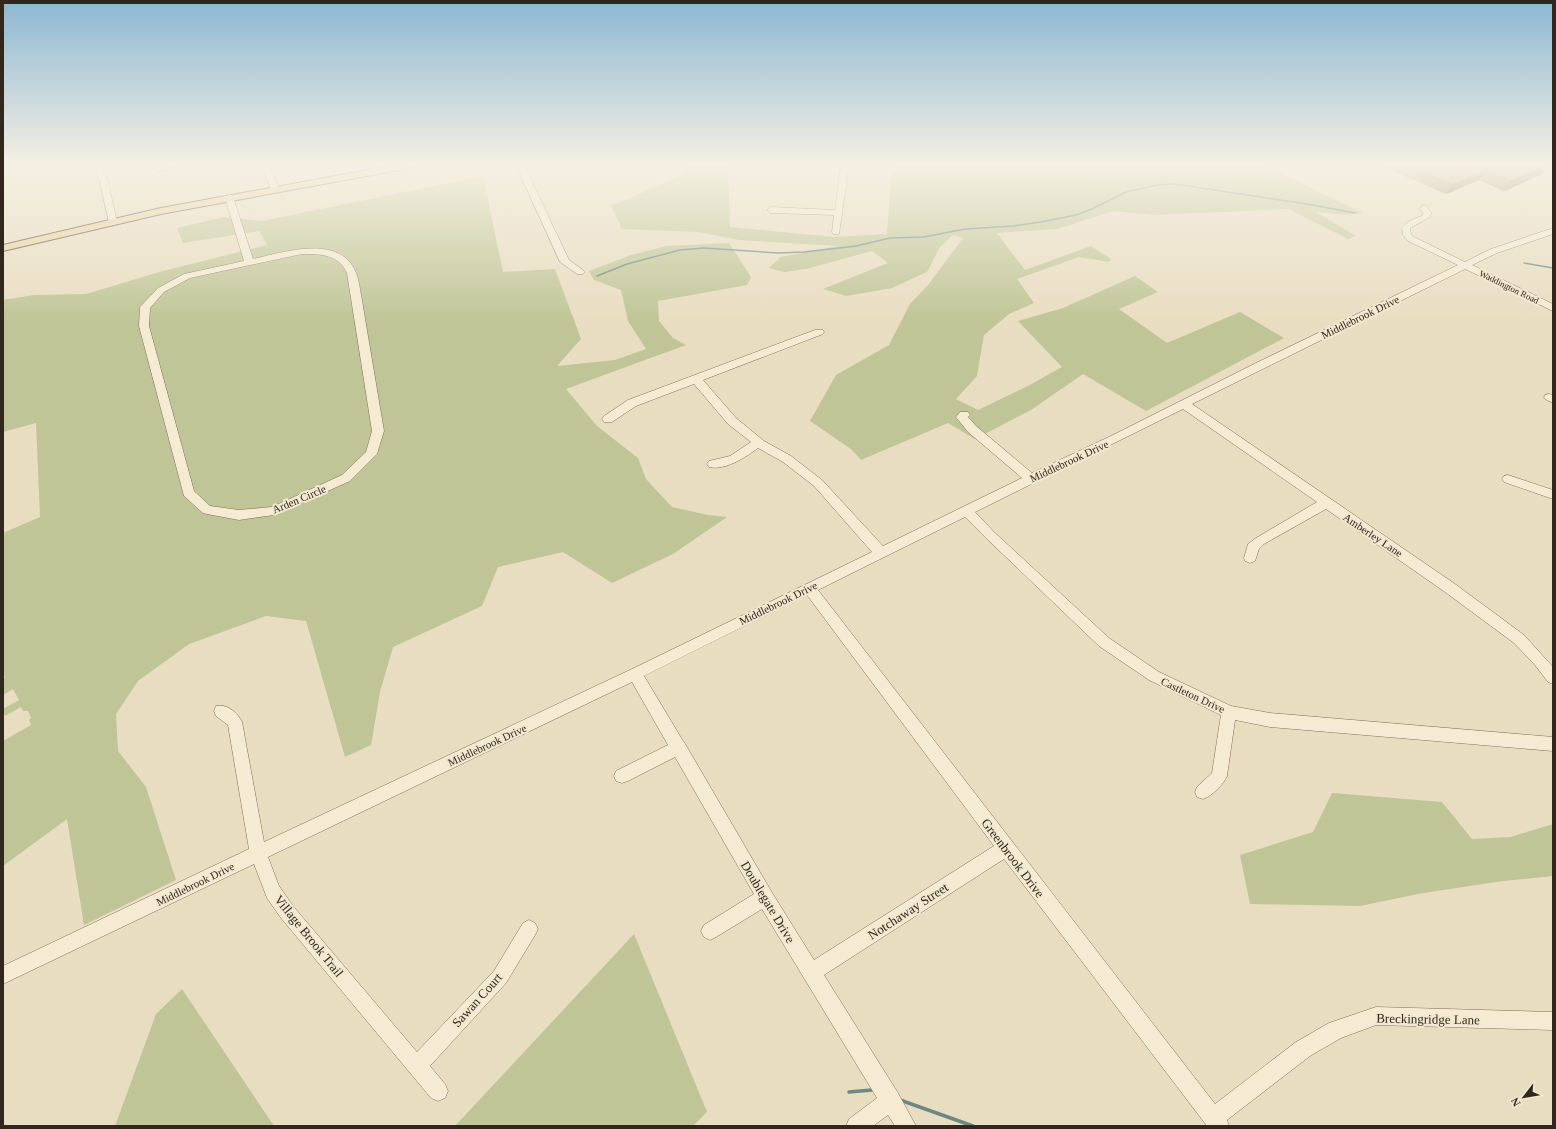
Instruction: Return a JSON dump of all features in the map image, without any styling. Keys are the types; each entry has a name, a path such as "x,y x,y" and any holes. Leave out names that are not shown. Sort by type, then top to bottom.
{"main road":[{"path":"3,248 134,218"}],"street":[{"path":"112,218 113,222"},
{"path":"236,218 250,261"},
{"path":"544,218 565,262 580,272"},
{"path":"836,232 838,218"},
{"name":"Waddington Road","path":"1422,218 1406,226 1405,230 1407,234 1415,241 1553,308"},
{"name":"Middlebrook Drive","path":"3,975 635,674 1504,247 1553,231"},
{"name":"Arden Circle","path":"302,251 322,251 340,257 350,269 355,288 378,431 371,454 346,478 274,511 239,515 207,510 188,493 144,326 145,307 161,290 187,276 250,261 302,251"},
{"path":"608,419 632,403 696,380 819,332"},
{"path":"696,380 732,420 758,443 787,459 818,483 881,553"},
{"name":"Amberley Lane","path":"1184,404 1450,588 1519,639 1540,661 1553,678"},
{"path":"964,415 962,417 972,429 1031,479"},
{"path":"714,464 734,459 758,443"},
{"path":"1508,479 1553,495"},
{"path":"1250,558 1253,547 1260,541 1326,503"},
{"name":"Castleton Drive","path":"967,511 990,535 1104,642 1154,676 1230,712 1270,720 1553,744"},
{"name":"Greenbrook Drive","path":"809,588 1216,1122"},
{"name":"Doublegate Drive","path":"635,674 679,747 765,897 906,1126"},
{"name":"Village Brook Trail","path":"221,711 235,722 258,854 273,892 287,912 438,1091"},
{"path":"1203,792 1219,776 1230,712"},
{"path":"622,776 679,747"},
{"name":"Notchaway Street","path":"811,973 1006,848"},
{"path":"710,931 765,897"},
{"name":"Sawan Court","path":"417,1066 500,978 530,929"},
{"name":"Breckingridge Lane","path":"1216,1122 1303,1049 1336,1030 1376,1016 1552,1022"},
{"path":"856,1126 890,1100"}],"green space":[{"path":"220,218 262,221 278,218 492,218 503,272 555,269 581,339 557,366 615,360 646,349 628,321 621,290 594,280 589,271 631,255 667,246 729,243 751,277 747,285 658,301 659,321 673,338 686,345 566,389 597,426 638,458 646,479 672,507 708,515 727,517 673,554 612,583 563,552 498,567 482,606 393,647 380,692 371,745 345,757 306,621 266,616 189,644 138,681 116,714 118,751 146,787 176,880 84,925 67,819 3,866 3,741 31,725 29,720 31,718 28,711 23,711 21,707 5,716 3,709 19,700 13,689 3,695 3,679 5,677 3,673 3,533 40,517 36,423 3,432 3,300 34,295 86,294 163,271 267,245 259,231 183,243 177,228"},
{"path":"617,218 730,218 730,227 834,237 887,234 888,218 1092,218 1057,229 997,233 1025,270 1091,246 1111,259 1109,262 1079,257 1017,279 1034,303 1009,314 984,335 977,376 956,399 978,410 1028,386 1062,367 1018,321 1063,308 1135,276 1158,292 1119,309 1167,343 1240,312 1284,338 1146,411 1083,374 1031,410 975,439 948,423 861,460 851,449 810,421 836,375 889,345 910,304 928,285 963,238 953,235 940,247 927,272 892,288 846,296 823,289 888,263 872,251 806,269 784,272 769,268 781,257 838,246 739,240 698,232 622,229"},
{"path":"1305,218 1325,218 1356,236 1348,239"},
{"path":"1332,793 1442,802 1472,839 1510,837 1553,824 1553,876 1503,881 1423,893 1360,906 1250,904 1240,855 1313,832"},
{"path":"634,934 707,1112 693,1126 455,1126"},
{"path":"182,989 274,1126 115,1126 156,1014"}],"waterway":[{"path":"597,276 627,264 680,250 704,248 778,253 804,252 856,246 890,238 924,237 965,229 1013,226 1063,218"},
{"path":"1524,263 1553,268"},
{"path":"849,1092 872,1090"},
{"path":"900,1100 973,1126"}]}
